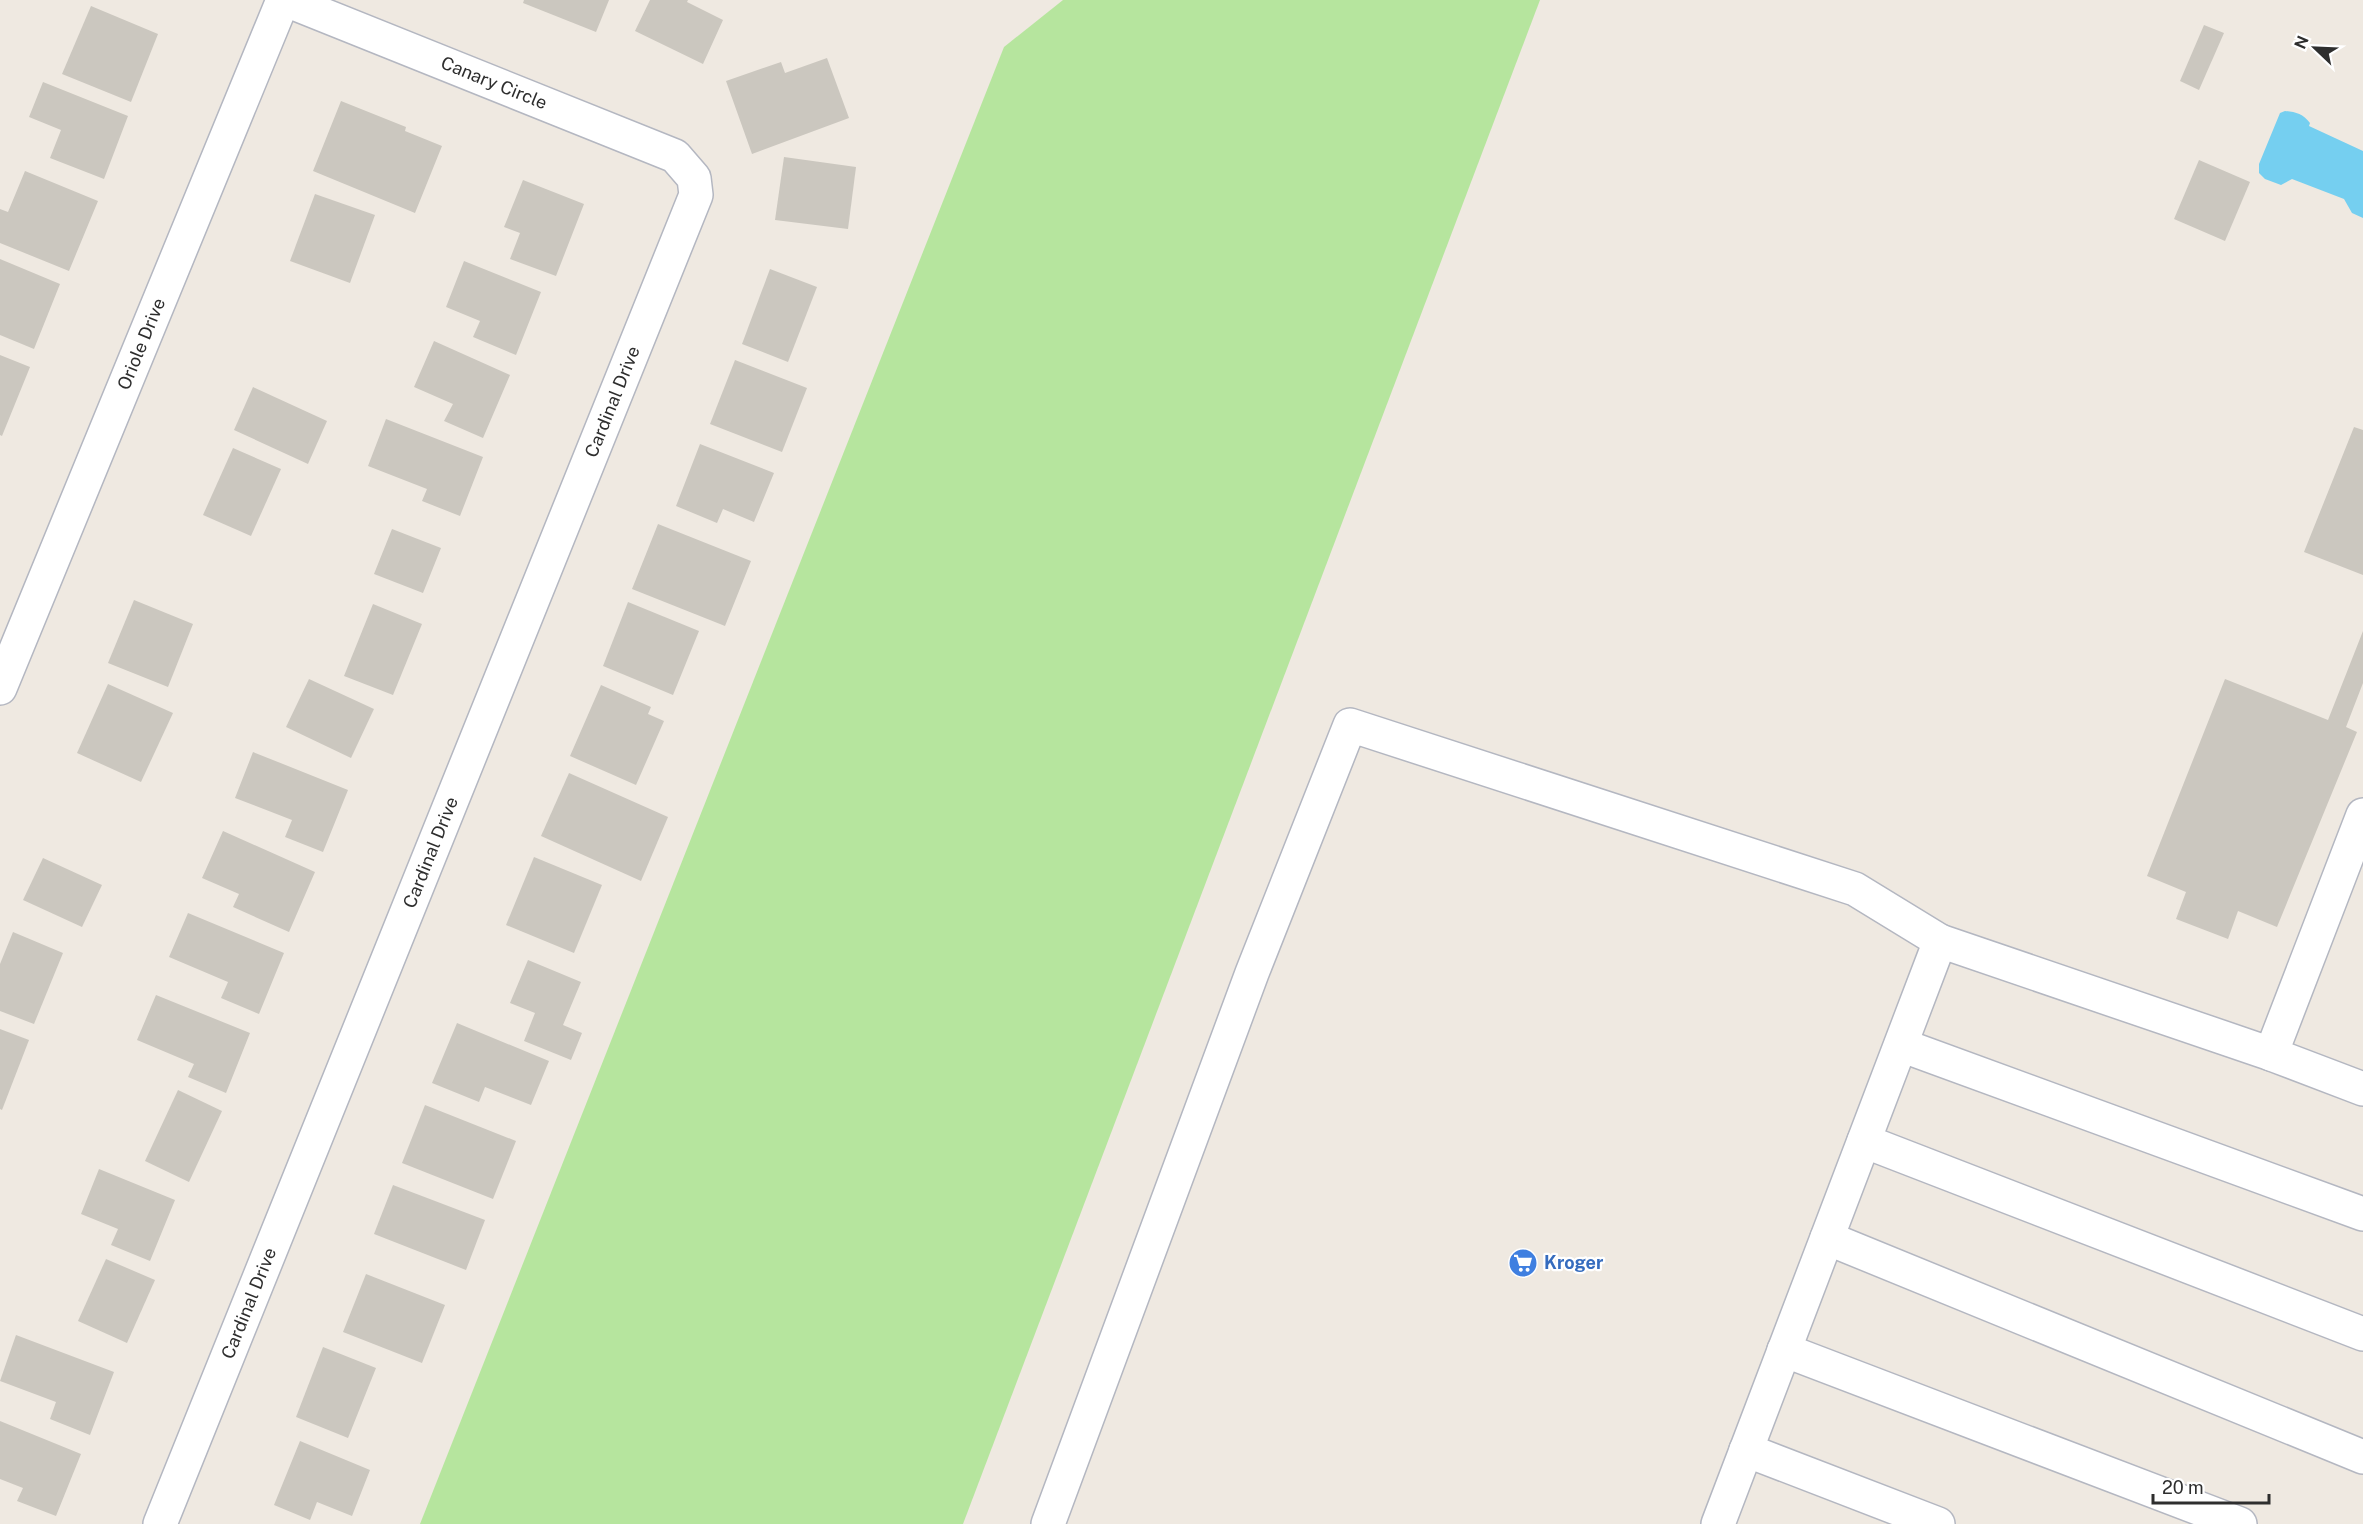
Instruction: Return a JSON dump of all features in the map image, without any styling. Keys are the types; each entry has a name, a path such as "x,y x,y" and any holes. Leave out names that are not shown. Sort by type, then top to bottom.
{"street":[{"name":"Canary Circle","path":"285,0 675,156 694,178"},
{"name":"Oriole Drive","path":"0,688 285,0"},
{"name":"Cardinal Drive","path":"160,1524 692,206 696,195 694,178"},
{"path":"1048,1524 1252,973 1350,725 1855,889 1940,941 2271,1054 2363,1089"},
{"path":"2271,1054 2363,815"},
{"path":"1718,1524 1940,941"},
{"path":"1901,1045 2363,1214"},
{"path":"1864,1141 2363,1334"},
{"path":"1827,1238 2363,1457"},
{"path":"1784,1350 2241,1524"},
{"path":"1746,1450 1938,1524"}],"green space":[{"path":"1063,0 1540,0 963,1524 420,1524 1004,47"}],"water":[{"path":"2285,111 2305,117 2310,123 2309,126 2363,151 2363,218 2352,213 2344,199 2292,179 2281,185 2265,179 2259,173 2259,164 2280,113"}],"building":[{"path":"524,0 609,0 596,32 523,3"},
{"path":"650,0 688,0 687,2 723,20 703,64 635,31"},
{"path":"91,6 158,34 131,102 62,74"},
{"path":"2204,25 2224,33 2199,90 2180,81"},
{"path":"827,58 849,118 752,154 726,81 781,62 785,73"},
{"path":"43,82 128,116 104,179 50,158 61,130 29,117"},
{"path":"341,101 406,127 405,131 442,146 415,213 313,171"},
{"path":"784,157 856,167 848,229 775,220"},
{"path":"2199,160 2250,182 2225,241 2174,219"},
{"path":"25,171 98,201 69,271 0,243 0,209 8,212"},
{"path":"523,180 584,204 556,276 510,259 520,233 504,227"},
{"path":"315,194 375,215 350,283 290,261"},
{"path":"0,259 60,284 34,349 0,335"},
{"path":"464,261 541,292 516,355 473,337 480,321 446,307"},
{"path":"770,269 817,287 788,362 742,344"},
{"path":"434,341 510,375 483,438 444,421 453,404 414,387"},
{"path":"0,355 30,367 2,436 0,435"},
{"path":"735,360 807,388 782,452 710,424"},
{"path":"253,387 327,421 308,464 234,430"},
{"path":"386,419 483,457 460,516 422,501 427,489 368,466"},
{"path":"2354,427 2363,430 2363,575 2304,552"},
{"path":"700,444 774,473 754,522 723,509 717,523 676,506"},
{"path":"233,448 281,469 251,536 203,515"},
{"path":"658,524 751,561 725,626 632,589"},
{"path":"392,529 441,548 423,593 374,574"},
{"path":"134,600 193,624 168,687 108,663"},
{"path":"628,602 699,631 673,695 603,666"},
{"path":"373,604 422,624 393,695 344,676"},
{"path":"2363,631 2363,683 2346,727 2357,732 2277,927 2238,911 2228,939 2176,919 2186,892 2147,876 2225,679 2328,720"},
{"path":"309,679 374,709 351,758 286,727"},
{"path":"108,684 173,713 141,782 77,753"},
{"path":"601,685 651,707 648,714 664,721 636,785 570,756"},
{"path":"253,752 348,790 323,852 285,837 292,820 235,798"},
{"path":"569,773 668,817 641,881 541,836"},
{"path":"223,831 315,872 289,932 233,907 239,894 202,878"},
{"path":"534,857 602,885 574,953 506,925"},
{"path":"43,858 102,885 82,927 23,900"},
{"path":"188,913 284,953 259,1014 221,998 228,982 169,957"},
{"path":"13,932 63,953 34,1024 0,1011 0,964"},
{"path":"528,960 581,982 563,1025 582,1033 571,1060 524,1041 535,1013 510,1003"},
{"path":"156,995 250,1033 226,1093 188,1077 194,1064 137,1040"},
{"path":"457,1023 549,1061 531,1105 485,1087 479,1102 432,1083"},
{"path":"0,1029 29,1040 2,1110 0,1109"},
{"path":"178,1090 222,1111 189,1182 145,1161"},
{"path":"425,1105 516,1141 493,1199 402,1163"},
{"path":"99,1169 175,1200 150,1261 111,1245 118,1229 81,1214"},
{"path":"393,1185 485,1220 466,1270 374,1234"},
{"path":"106,1259 155,1280 127,1343 78,1321"},
{"path":"366,1274 445,1305 422,1363 343,1332"},
{"path":"16,1335 114,1372 90,1435 50,1419 56,1402 0,1381"},
{"path":"323,1347 376,1368 348,1438 296,1417"},
{"path":"0,1421 81,1454 56,1516 17,1501 23,1488 0,1479"},
{"path":"300,1441 370,1470 352,1516 317,1502 310,1520 274,1505"}],"place":[{"name":"Kroger","path":"1523,1263"}]}
